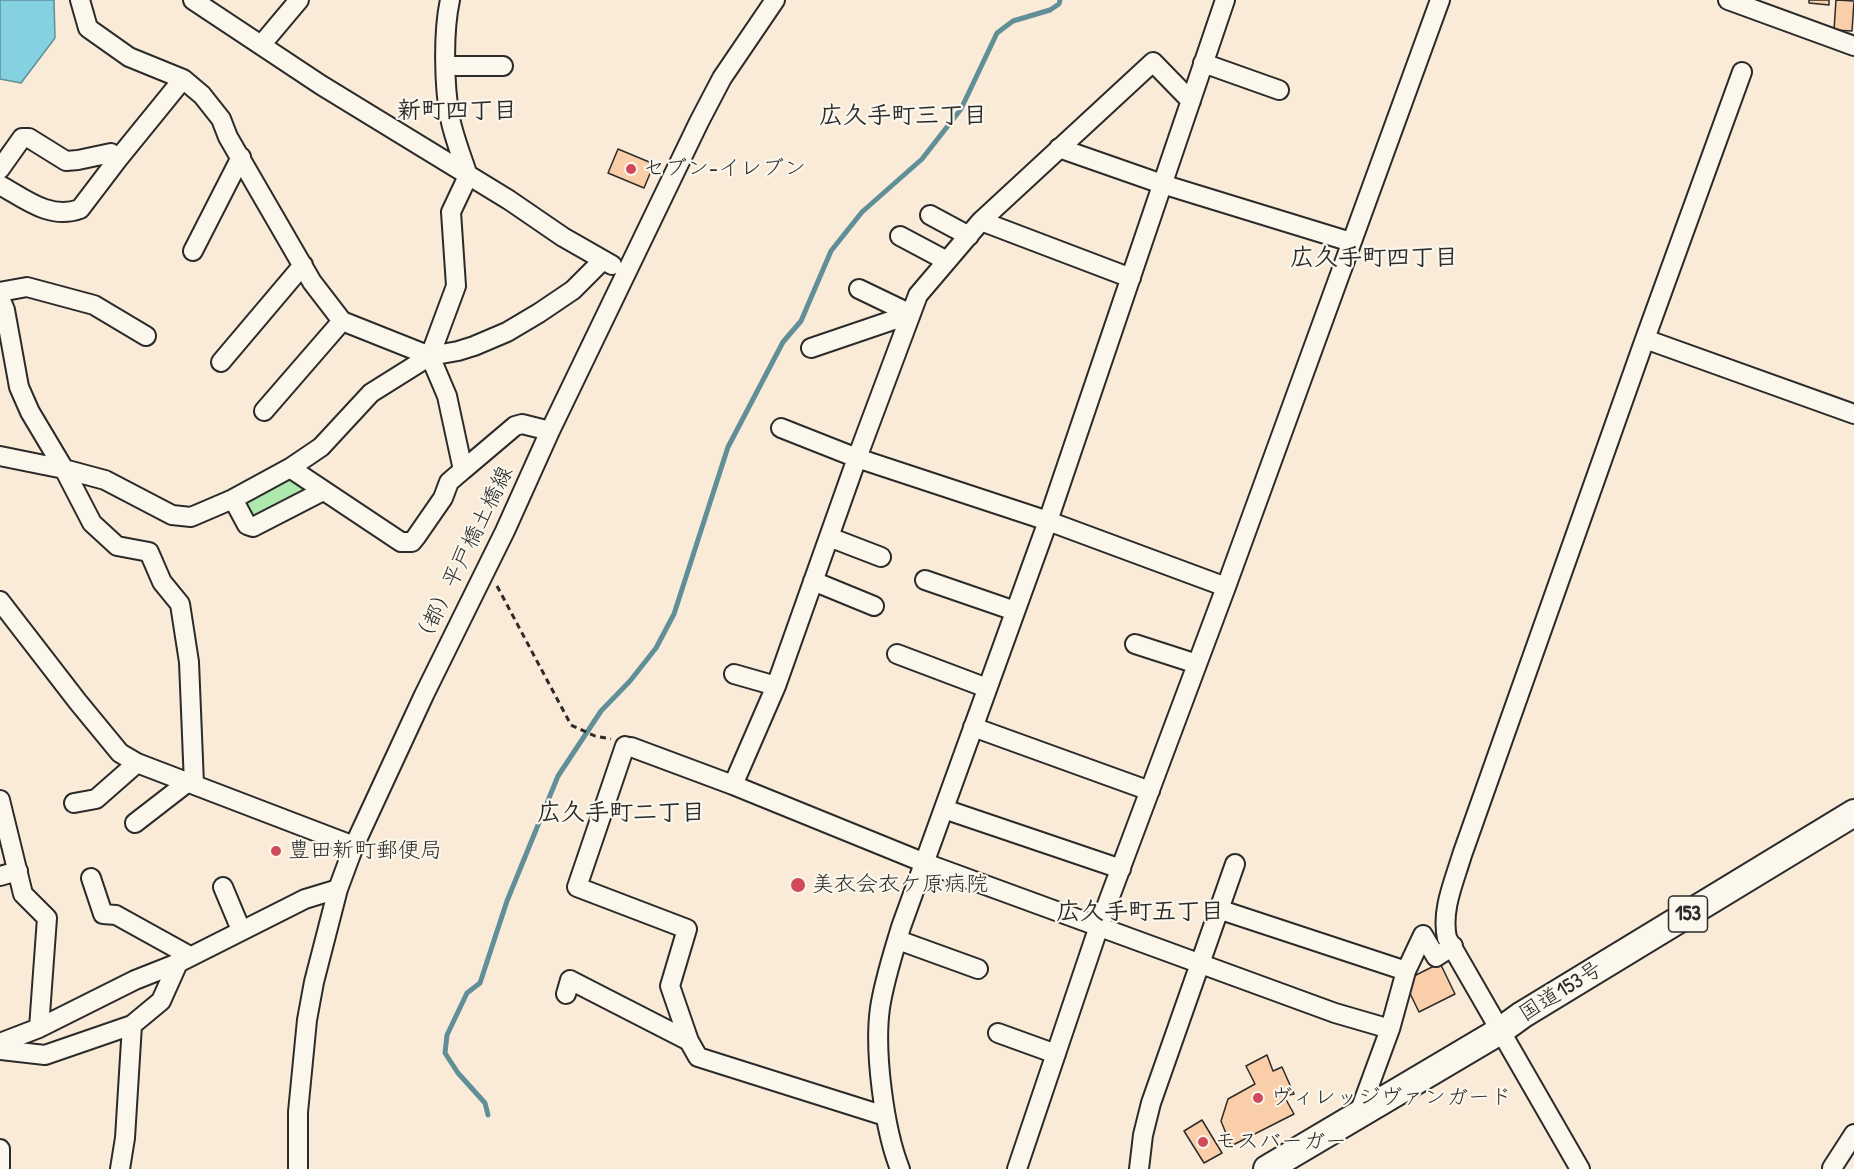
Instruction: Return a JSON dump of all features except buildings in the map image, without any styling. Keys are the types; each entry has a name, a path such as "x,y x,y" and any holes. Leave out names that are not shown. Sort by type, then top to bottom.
{"highway":[{"name":"国道153号","path":"1267,1169 1500,1030 1854,813"}],"street":[{"path":"80,0 88,28 129,57 183,79 202,95 221,119 228,136 312,282 342,321 430,356"},
{"path":"193,0 321,85 509,200 563,237 627,273"},
{"path":"262,45 299,0"},
{"path":"450,0 446,66 450,116 468,176 451,212 456,286 430,356 447,396 463,470"},
{"path":"900,1169 886,1125 879,1045 880,1011 885,980 924,863 1048,521 1225,0"},
{"path":"1017,1169 1099,926 1226,587 1440,0"},
{"path":"1728,0 1854,46"},
{"name":"（都）平戸橋土橋線","path":"298,1169 298,1112 307,1020 314,982 338,889 354,846 424,695 487,569 549,431 722,78 772,1"},
{"path":"733,785 776,686 918,295 981,221 1154,62 1191,101"},
{"path":"1203,63 1279,90"},
{"path":"446,66 503,66"},
{"path":"1580,1169 1447,938 1445,915 1462,855 1742,72"},
{"path":"0,185 41,209 71,212 80,209 183,79"},
{"path":"0,169 22,138 29,138 66,161 111,153 118,159"},
{"path":"1059,148 1162,184 1351,242"},
{"path":"194,251 241,158"},
{"path":"930,215 969,236"},
{"path":"981,221 1131,278"},
{"path":"900,236 947,261"},
{"path":"0,456 105,480 172,514 191,517 233,499 290,468 321,447 371,393 430,356 458,351 507,332 573,290 603,260"},
{"path":"221,362 303,265"},
{"path":"0,292 27,287 94,305 146,336"},
{"path":"859,289 911,314"},
{"path":"0,298 5,310 19,387 30,412 64,469 92,523 117,546 149,552 162,582 180,604 189,662 191,783"},
{"path":"811,348 911,314"},
{"path":"264,411 342,321"},
{"path":"1645,339 1854,414"},
{"path":"290,468 401,542 412,542 443,498 449,482 515,426 522,424 549,431"},
{"path":"781,428 857,458 1048,521 1226,587"},
{"path":"233,499 247,525 254,527 323,491"},
{"path":"829,537 881,557"},
{"path":"813,580 874,606"},
{"path":"926,580 1015,611"},
{"path":"0,601 120,753 137,763 354,846"},
{"path":"1135,644 1197,664"},
{"path":"897,654 987,688"},
{"path":"734,674 776,686"},
{"path":"973,727 1150,791"},
{"path":"885,1116 698,1057 670,986 687,929 577,887 628,746 733,785 924,863 1335,1013 1390,1029"},
{"path":"74,803 96,799 137,763"},
{"path":"135,823 191,783"},
{"path":"0,800 23,894 47,918 39,1028"},
{"path":"944,809 1120,869"},
{"path":"1139,1169 1143,1135 1151,1103 1235,864"},
{"path":"0,876 18,871"},
{"path":"91,878 103,914 116,915 184,959"},
{"path":"223,887 241,930"},
{"path":"0,1043 39,1028 305,899 338,889"},
{"path":"1218,909 1406,971"},
{"path":"1358,1116 1390,1029 1406,971 1423,935 1436,957 1453,946"},
{"path":"898,940 978,969"},
{"path":"0,1050 45,1055 132,1025 161,1001 184,959"},
{"path":"566,994 570,980 690,1041"},
{"path":"120,1169 125,1138 132,1025"},
{"path":"998,1034 1056,1054"},
{"path":"1832,1168 1854,1134"},
{"path":"0,1149 0,1167"}],"path":[{"path":"487,569 524,633 571,725 595,736"}],"green space":[{"path":"290,468 323,491 253,527 233,499"}],"water":[{"path":"0,0 54,0 55,38 21,83 0,79"}],"waterway":[{"path":"488,1115 485,1103 458,1073 445,1053 447,1035 467,993 480,983 507,901 558,776 601,711 630,681 656,648 674,614 728,447 783,342 801,321 831,251 862,212 922,159 961,109 997,33 1013,21 1050,10 1059,4 1060,0"}],"place":[{"name":"セブン-イレブン","path":"631,169"},
{"name":"豊田新町郵便局","path":"276,851"},
{"name":"美衣会衣ケ原病院","path":"798,885"},
{"name":"ヴィレッジヴァンガード","path":"1258,1098"},
{"name":"モスバーガー","path":"1203,1142"}],"district":[{"name":"新町四丁目","path":"457,112"},
{"name":"広久手町三丁目","path":"903,117"},
{"name":"広久手町四丁目","path":"1374,259"},
{"name":"広久手町二丁目","path":"621,814"},
{"name":"広久手町五丁目","path":"1140,913"}]}
